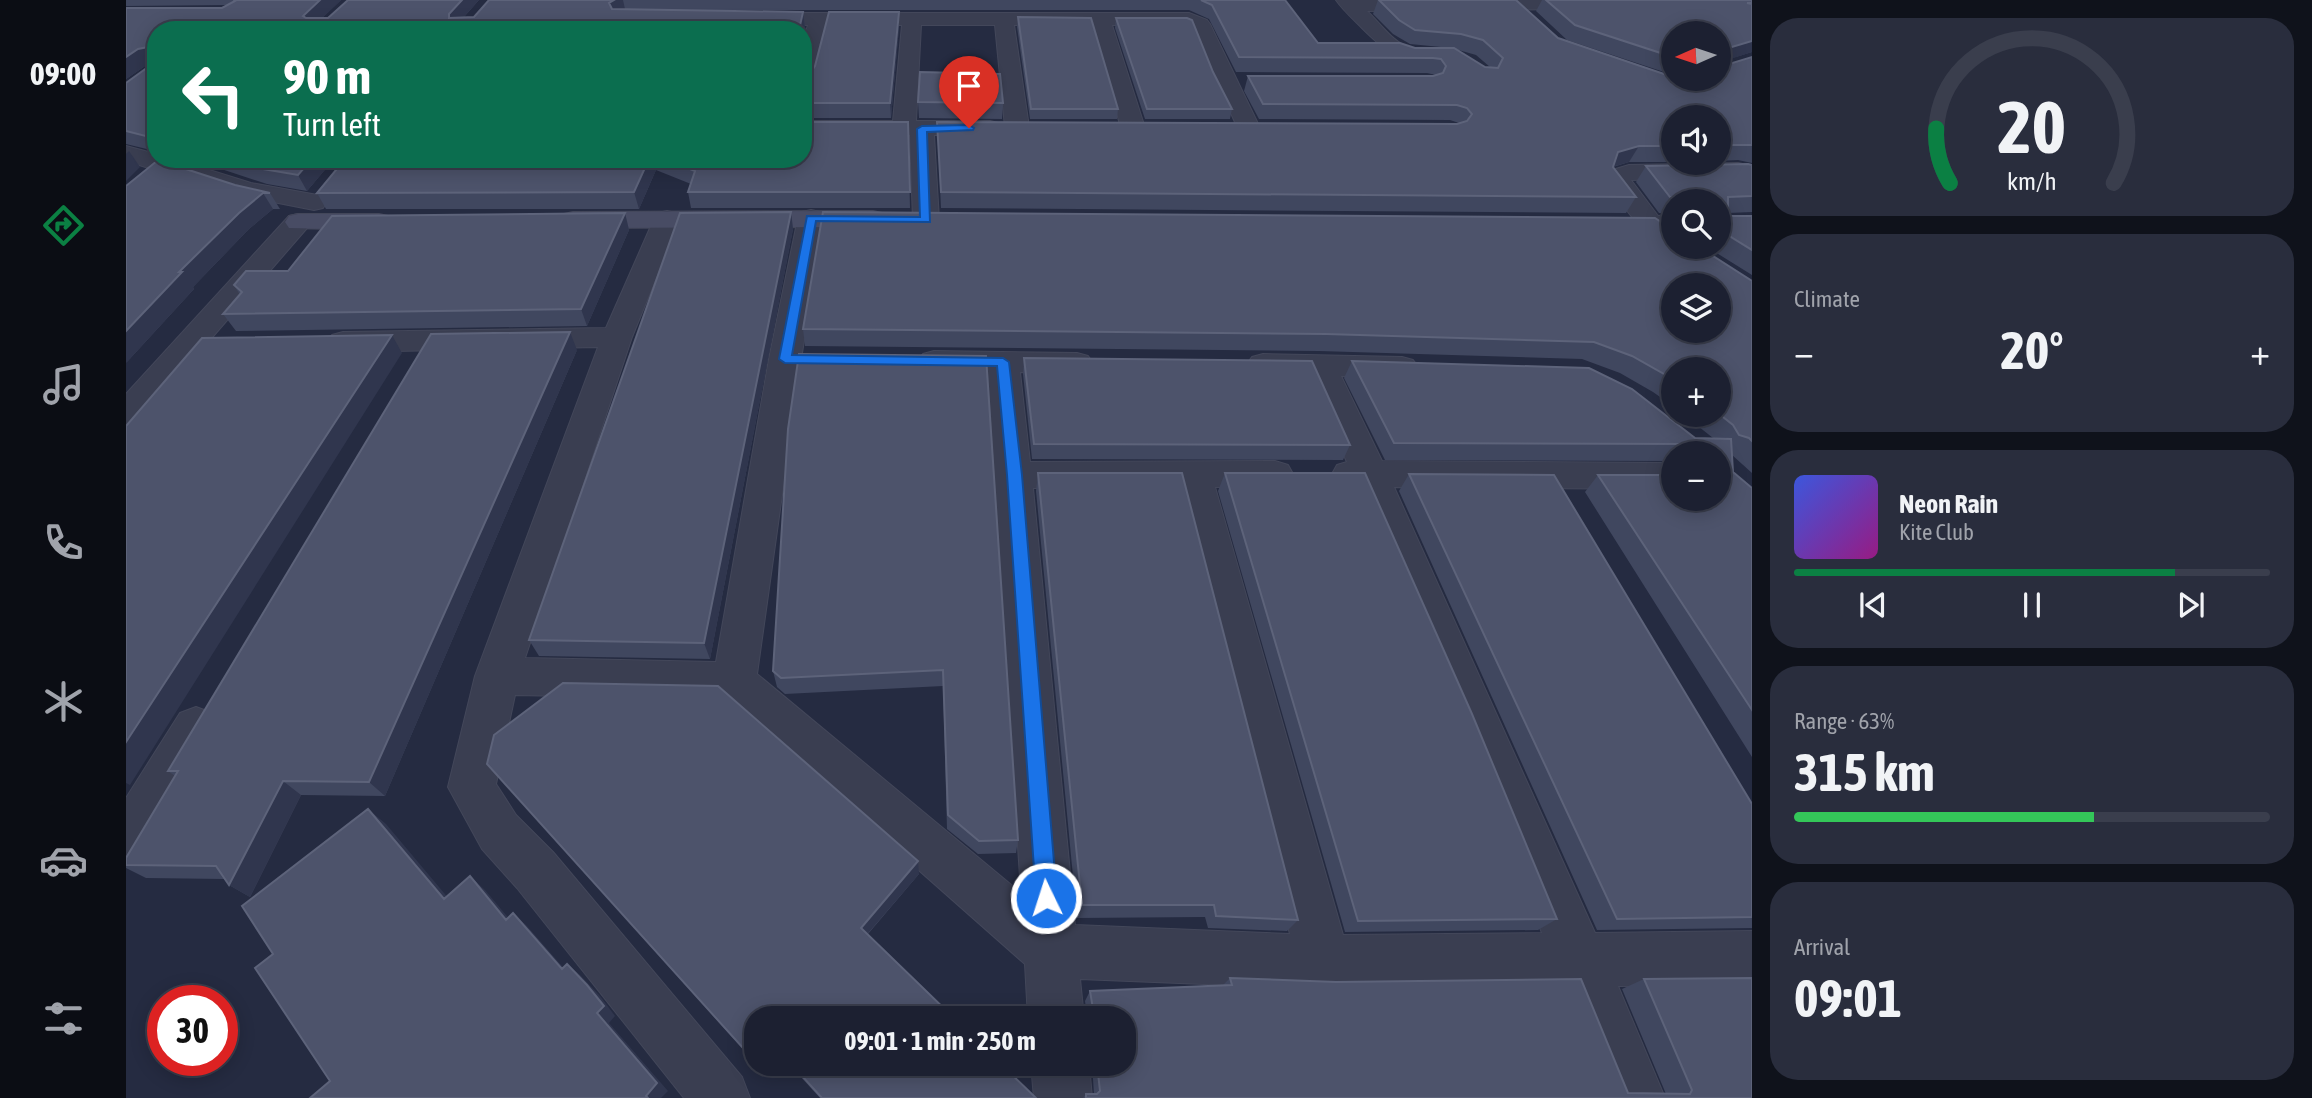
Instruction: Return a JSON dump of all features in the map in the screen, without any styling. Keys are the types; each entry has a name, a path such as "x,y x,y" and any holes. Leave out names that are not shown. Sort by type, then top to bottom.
{"street":[{"path":"957,20 960,0"},
{"path":"1348,3 1515,5 1562,4 1562,0"},
{"path":"1348,3 1392,47 1409,54 1459,56"},
{"path":"1515,5 1533,22"},
{"path":"726,19 1182,19 1198,22 1248,128"},
{"path":"1100,19 1133,128"},
{"path":"812,44 818,20"},
{"path":"912,20 913,129 926,220"},
{"path":"1004,20 1017,127"},
{"path":"1224,82 1251,82"},
{"path":"812,128 1043,128"},
{"path":"1108,128 1159,128"},
{"path":"1222,128 1275,128"},
{"path":"126,153 147,162"},
{"path":"1661,224 1618,182 1621,173 1736,166"},
{"path":"164,168 277,199 314,203 407,221"},
{"path":"126,415 314,203"},
{"path":"734,681 799,359 811,218"},
{"path":"667,219 617,337 497,676 472,787 499,832 535,870 721,1098"},
{"path":"544,220 954,220"},
{"path":"1623,224 1661,228"},
{"path":"317,342 617,337"},
{"path":"407,377 428,341"},
{"path":"191,344 233,343"},
{"path":"908,361 1113,363"},
{"path":"1003,362 1055,1006"},
{"path":"1237,364 1426,367"},
{"path":"1319,365 1371,475 1579,958 1636,1098"},
{"path":"1193,474 1325,962"},
{"path":"1014,475 1661,476"},
{"path":"1554,476 1575,511"},
{"path":"497,676 734,681 1050,951 1325,962 1752,958"},
{"path":"126,842 212,699"},
{"path":"1061,1076 1063,1098"}],"building":[{"path":"320,0 303,16 306,18 328,18 348,0 462,0 449,14 449,18 474,17 489,0 614,0 609,3 612,9 803,12 801,21 147,21 147,47 138,49 126,57 126,8 222,8 235,1"},
{"path":"1201,0 1285,0 1318,43 1400,43 1415,48 1454,48 1485,67 1498,68 1503,58 1483,40 1461,34 1415,30 1399,20 1379,0 1516,0 1558,38 1661,73 1661,91 1731,91 1731,63 1752,57 1752,145 1731,145 1731,105 1661,105 1661,146 1639,146 1618,152 1613,167 1636,197 941,192 937,122 1457,124 1467,121 1472,114 1467,108 1457,105 1263,104 1248,76 1433,76 1443,73 1446,66 1441,59 1433,58 1239,57 1212,5"},
{"path":"1546,0 1752,0 1752,3 1747,3 1752,4 1752,41 1731,47 1731,21 1661,21 1661,53 1575,25"},
{"path":"829,12 899,12 890,103 812,103 812,70"},
{"path":"1018,17 1091,18 1118,109 1031,109"},
{"path":"1116,18 1192,20 1213,72 1232,109 1147,109"},
{"path":"147,68 147,138 126,131 126,83"},
{"path":"920,72 1000,74 1003,103 918,102"},
{"path":"812,122 908,122 910,192 688,192 695,171 688,168 812,168"},
{"path":"1731,164 1752,165 1752,196 1731,197 1731,189 1664,189 1646,166 1661,166 1661,175 1731,175"},
{"path":"148,168 183,168 270,193 263,193 239,213 179,272 182,272 126,331 126,186"},
{"path":"257,168 304,168 298,175"},
{"path":"338,168 645,168 634,192 317,193"},
{"path":"791,212 704,643 529,640 680,213"},
{"path":"823,212 1655,218 1661,222 1661,259 1718,259 1752,281 1752,441 1739,435 1731,423 1731,357 1661,357 1661,372 1632,356 1594,342 1326,334 803,329"},
{"path":"625,213 581,309 223,314 242,292 234,285 246,271 288,271 332,216"},
{"path":"1731,216 1752,216 1752,250 1731,237"},
{"path":"570,332 369,782 283,781 229,885 216,866 126,865 126,858 178,771 168,771 431,334"},
{"path":"392,335 126,742 126,426 202,338"},
{"path":"799,354 986,356 1018,840 979,841 948,815 943,670 781,678 773,671 788,429"},
{"path":"1024,358 1312,361 1350,445 1034,444"},
{"path":"1352,361 1589,368 1632,389 1661,412 1661,427 1681,427 1695,438 1731,439 1733,472 1752,488 1752,710 1598,475 1661,475 1661,511 1731,511 1731,441 1661,441 1661,444 1394,443"},
{"path":"1038,473 1182,473 1298,920 1216,916 1214,905 1082,905"},
{"path":"1225,473 1365,473 1472,714 1557,919 1358,921"},
{"path":"1409,474 1554,475 1752,804 1752,917 1617,919"},
{"path":"563,683 718,686 918,861 861,928 942,1006 744,1006 743,1048 487,764 494,735"},
{"path":"368,809 444,899 470,876 506,920 513,913 562,969 567,964 604,1006 597,1013 657,1083 646,1096 648,1098 310,1098 330,1081 255,968 273,954 242,906"},
{"path":"1230,978 1336,982 1581,979 1628,1093 1690,1094 1692,1090 1644,979 1752,978 1752,1098 1086,1098 1086,1094 1097,1094 1100,1091 1098,1076 1136,1076 1136,1006 1092,1006 1090,991 1232,985"},
{"path":"802,1076 1013,1076 1036,1098 822,1098"}],"route":[{"path":"969,128 922,129 926,220 811,218 785,359 1003,362 1046,898"}]}
